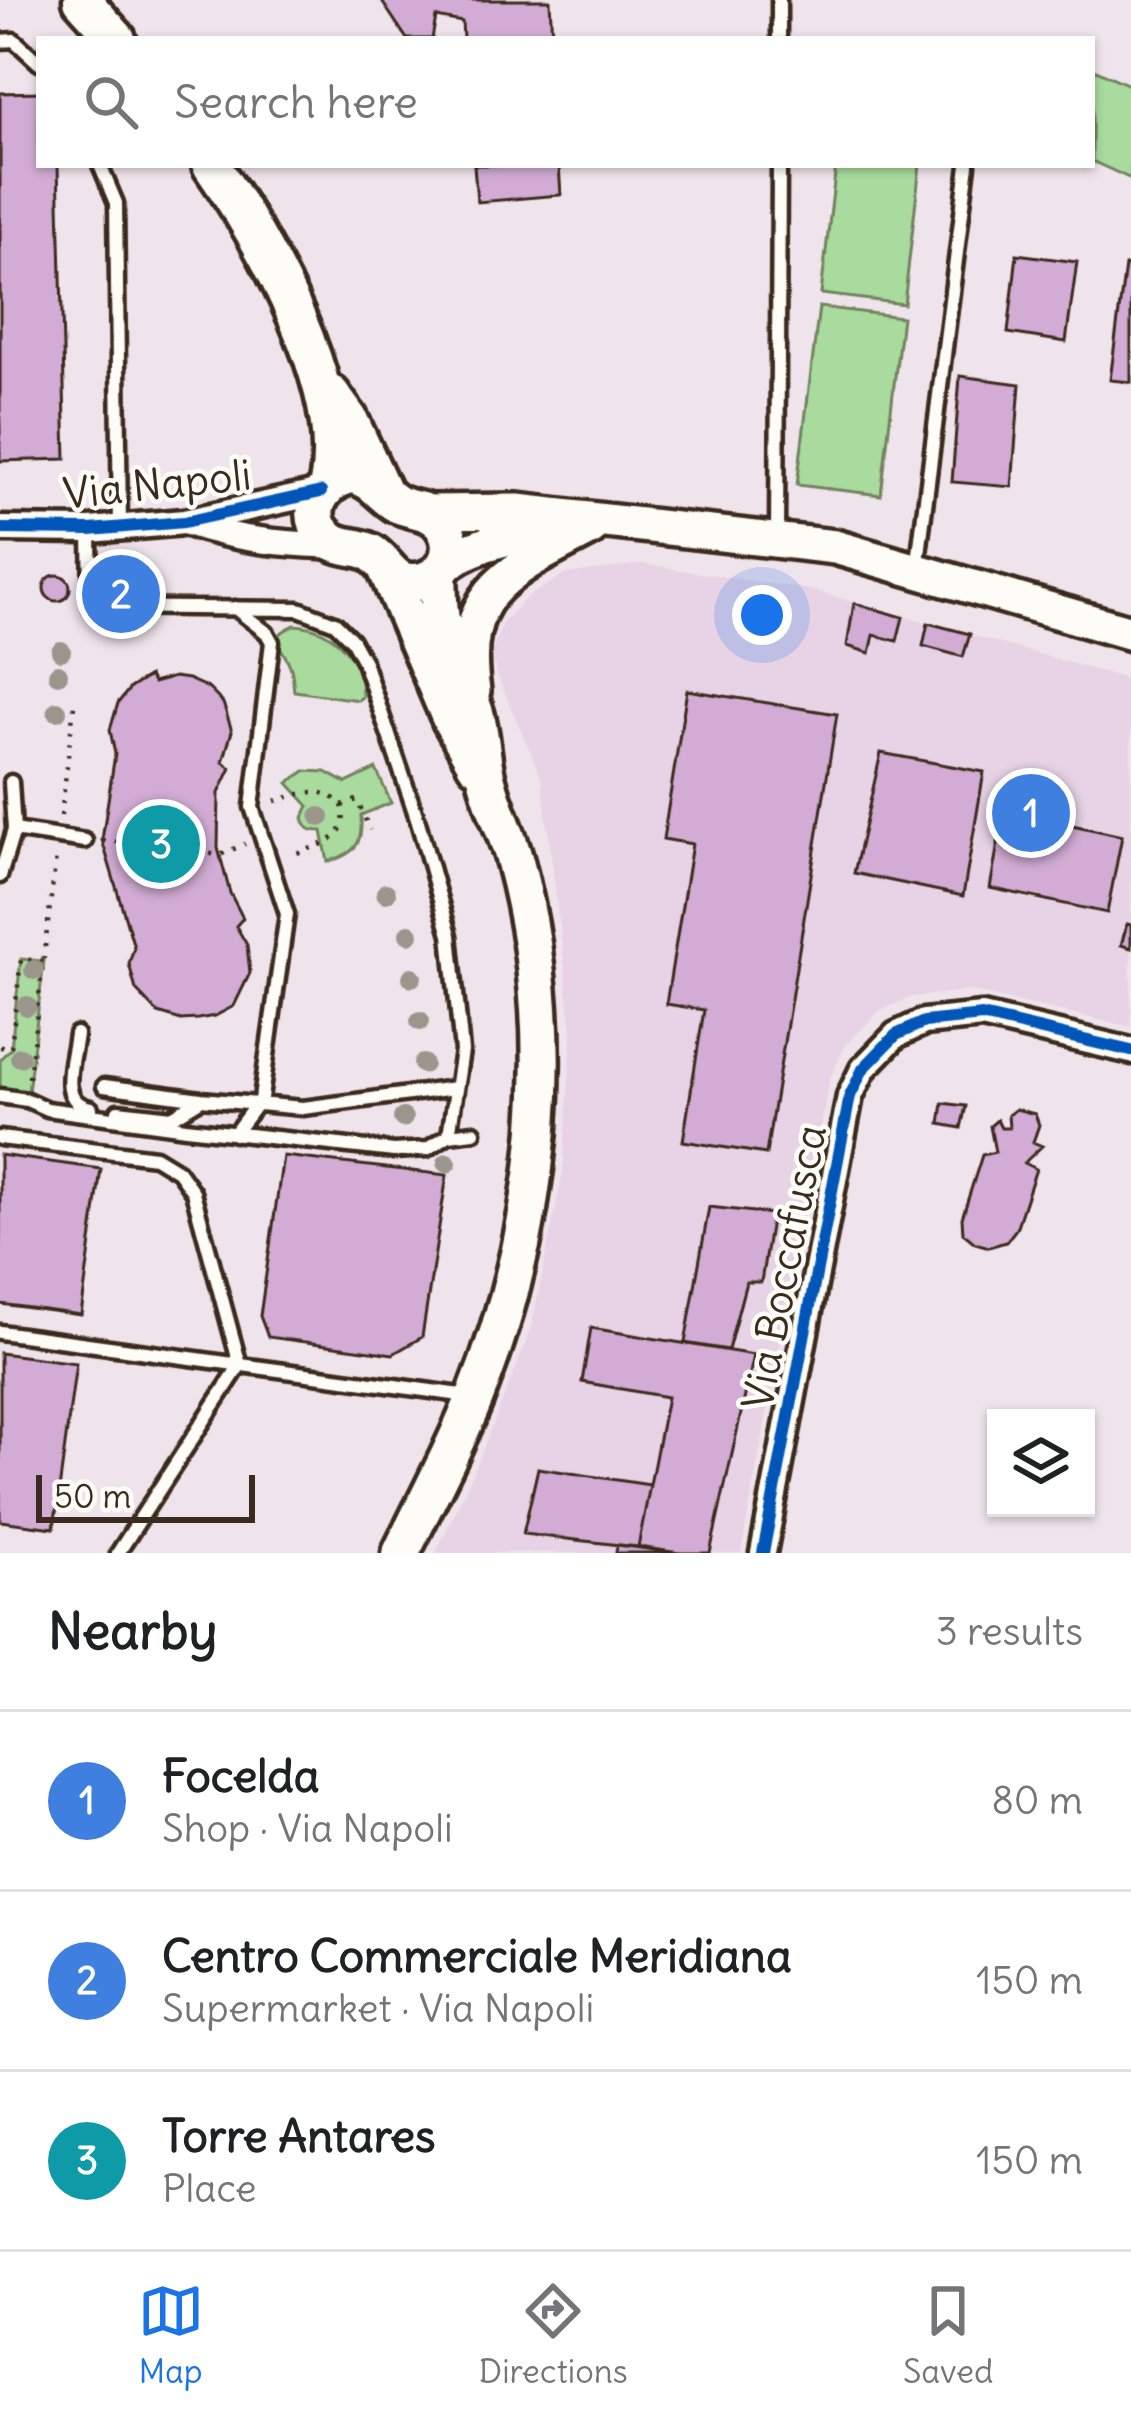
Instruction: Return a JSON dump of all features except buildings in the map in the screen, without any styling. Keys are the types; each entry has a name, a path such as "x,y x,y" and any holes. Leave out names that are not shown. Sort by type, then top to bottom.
{"main road":[{"path":"82,0 114,36"},
{"path":"214,168 265,252 319,376 333,459 316,503 319,525 333,542 381,560 451,720 487,782"},
{"path":"319,376 349,419 383,492"},
{"path":"324,488 351,475 364,476 396,503 426,512 518,511 835,547 1131,633"},
{"path":"426,512 445,527 449,539 450,552 442,569 441,620 476,716"},
{"path":"387,570 406,582 418,583 464,551 508,536 637,525"},
{"path":"401,1553 475,1397 505,1309 539,1136 542,1066 536,990 514,860 487,782 468,660 472,627 484,601 514,569 590,529"}],"street":[{"name":"Via Napoli","path":"0,529 90,530 184,522 282,503 324,488"},
{"name":"Via Napoli","path":"184,522 225,536 278,544 344,546"},
{"name":"Via Boccafusca","path":"764,1553 850,1096 862,1069 896,1035 910,1028 924,1022 982,1016 1131,1051"}],"lane":[{"path":"779,0 779,36"},
{"path":"0,41 14,40 36,60"},
{"path":"101,168 116,203 120,527"},
{"path":"777,541 779,168"},
{"path":"917,571 968,168"},
{"path":"90,530 91,607 286,607 324,616 352,640 364,662 417,818 450,935 462,1051 449,1135"},
{"path":"234,607 272,642 252,807 287,914 262,1098 234,1134"},
{"path":"0,876 14,830 11,782"},
{"path":"14,830 85,841"},
{"path":"76,1034 69,1089 72,1100 82,1107 172,1118 201,1099"},
{"path":"104,1086 303,1108 455,1088"},
{"path":"0,1096 47,1109 394,1150 427,1149 449,1135 474,1132"},
{"path":"0,1138 155,1157 178,1171 193,1192 240,1365 118,1553"},
{"path":"0,1332 475,1397"}],"path":[{"path":"59,829 75,697"},
{"path":"252,807 312,791 324,792 342,805 344,826 338,836 271,863"},
{"path":"342,805 357,800 370,830"},
{"path":"102,840 220,855"},
{"path":"27,1100 57,851"},
{"path":"0,1047 10,1048 21,958 44,962"}],"shaded area":[{"path":"642,564 811,590 1131,680 1131,1027 970,991 912,997 881,1010 845,1046 830,1078 741,1553 436,1553 533,1319 563,1171 572,1031 542,779 496,673 492,650 503,622 527,597 565,574"}],"green space":[{"path":"1095,69 1131,86 1131,179 1095,162"},
{"path":"836,168 920,168 904,304 821,294"},
{"path":"819,307 902,317 881,495 797,485"},
{"path":"295,625 322,632 343,648 357,670 362,697 294,691 291,669 278,640"},
{"path":"376,769 391,803 361,815 355,847 328,862 322,831 306,825 303,818 309,806 288,783 305,771 326,772 346,783"},
{"path":"21,959 44,961 27,1100 0,1096 0,1059 11,1048"}],"cycle path":[{"path":"0,529 90,530 184,522 321,492"},
{"path":"763,1553 850,1096 863,1069 896,1035 924,1022 982,1016 1131,1051"}],"place":[{"name":"Centro Commerciale Meridiana","path":"121,594"},
{"name":"Focelda","path":"1031,813"},
{"name":"Torre Antares","path":"161,844"}]}
